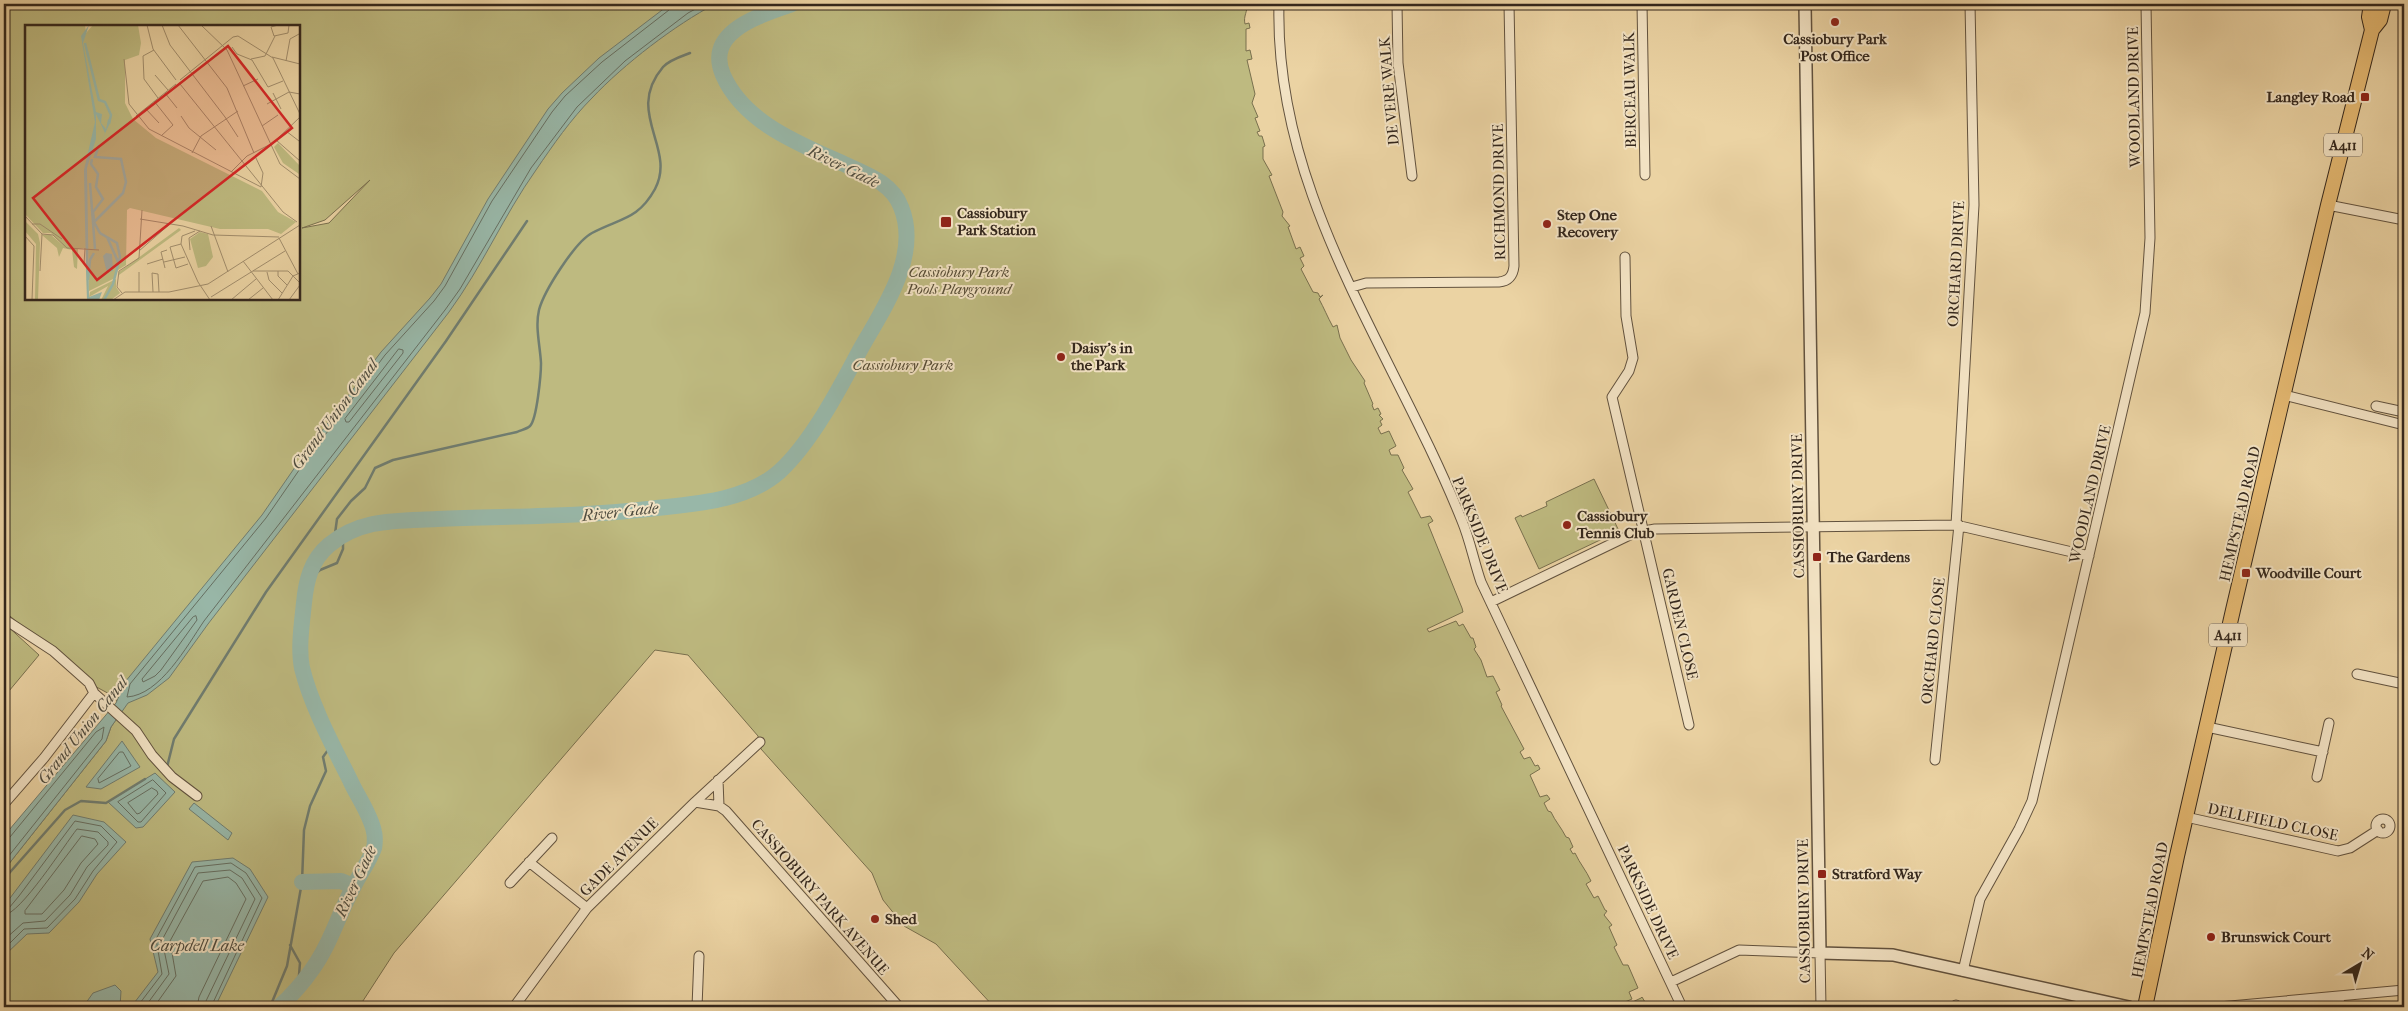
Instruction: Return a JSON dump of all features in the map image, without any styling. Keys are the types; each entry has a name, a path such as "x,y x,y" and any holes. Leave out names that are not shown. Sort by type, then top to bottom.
{"main road":[{"name":"HEMPSTEAD ROAD","path":"2371,4 2369,18 2372,30"},
{"name":"HEMPSTEAD ROAD","path":"2145,1007 2186,817 2328,205 2372,30 2380,20 2384,4"}],"street":[{"name":"PARKSIDE DRIVE","path":"1279,4 1278,36 1283,84 1301,165 1320,218 1463,522 1478,573 1491,602 1682,1007"},
{"name":"DE VERE WALK","path":"1398,4 1399,72 1412,176"},
{"name":"RICHMOND DRIVE","path":"1352,287 1366,283 1499,282 1508,280 1512,275 1514,266 1509,4"},
{"name":"BERCEAU WALK","path":"1642,4 1645,175"},
{"name":"CASSIOBURY DRIVE","path":"1804,4 1820,1007"},
{"name":"ORCHARD DRIVE","path":"1958,525 1974,205 1970,4"},
{"name":"WOODLAND DRIVE","path":"1963,971 1980,899 2019,829 2032,801 2142,330 2148,293 2150,238 2146,4"},
{"path":"2328,205 2404,220"},
{"name":"GARDEN CLOSE","path":"1625,258 1626,316 1633,358 1629,370 1612,396 1689,724"},
{"path":"2284,395 2404,424"},
{"path":"2376,406 2404,412"},
{"path":"1491,602 1644,530 1958,525 2089,556"},
{"name":"ORCHARD CLOSE","path":"1935,760 1958,525"},
{"path":"4,619 53,652 89,683 94,694 136,731 152,755 169,774 197,796"},
{"path":"2357,674 2404,684"},
{"path":"4,804 44,758 94,694"},
{"path":"2317,777 2329,723"},
{"path":"2207,727 2323,752"},
{"name":"GADE AVENUE","path":"514,1007 587,908 695,802 760,742"},
{"path":"695,802 719,806 718,780"},
{"name":"CASSIOBURY PARK AVENUE","path":"719,806 726,811 900,1007"},
{"name":"DELLFIELD CLOSE","path":"2186,817 2338,851 2350,848 2378,830"},
{"path":"510,883 552,838"},
{"path":"530,862 587,908"},
{"path":"1670,982 1740,950 1893,955 2129,1007"},
{"path":"697,1007 699,956"},
{"path":"2219,1007 2404,990"},
{"path":"2339,997 2340,1007"}],"green space":[{"name":"Cassiobury Park","path":"4,4 1247,4 1245,24 1249,23 1250,28 1246,29 1246,51 1250,50 1252,59 1247,60 1255,94 1252,103 1258,117 1255,118 1260,131 1257,132 1259,136 1262,136 1265,146 1263,147 1263,159 1272,175 1269,176 1283,212 1282,216 1290,226 1288,227 1296,249 1300,247 1304,256 1300,258 1304,266 1301,269 1313,292 1318,293 1320,297 1323,295 1319,299 1333,327 1337,325 1340,338 1351,360 1365,381 1364,383 1374,410 1378,408 1381,414 1379,415 1383,419 1380,421 1382,425 1378,428 1381,434 1389,431 1396,446 1389,450 1391,455 1398,455 1404,468 1402,470 1413,489 1408,492 1421,518 1430,516 1433,521 1428,524 1462,608 1463,612 1427,629 1429,632 1456,621 1459,626 1463,624 1471,638 1473,638 1476,647 1474,649 1481,660 1487,677 1493,676 1500,690 1496,692 1501,706 1524,749 1520,752 1524,759 1530,757 1535,766 1538,765 1540,769 1530,775 1540,797 1547,795 1550,799 1544,803 1566,837 1569,838 1573,847 1570,849 1573,854 1575,853 1591,881 1586,884 1594,898 1598,896 1607,911 1604,915 1612,925 1609,927 1617,945 1614,947 1623,965 1628,965 1638,988 1629,992 1632,999 1613,1007 994,1007 936,944 904,926 883,900 872,873 761,749 758,736 688,655 655,650 394,953 359,1007 4,1007 4,870 106,741 111,727 121,712 115,697 89,683 4,611","holes":["370,180 329,223 302,228 325,220"]},
{"name":"Cassiobury Tennis Club","path":"1594,479 1619,531 1539,569 1515,518 1521,515 1522,517 1547,506 1546,502"},
{"path":"4,623 39,655 4,697"},
{"path":"1641,998 1648,1007 1622,1007"}],"water":[{"path":"670,4 715,4 683,23 634,59 584,106 570,123 524,187 472,277 449,312 208,624 169,678 147,695 128,703 111,727 106,741 4,870 4,836 116,703 125,682 262,515 300,460 381,352 441,284 488,199 548,109 599,58"},
{"path":"122,741 140,767 101,789 86,787"},
{"path":"155,773 175,792 143,827 136,828 108,802"},
{"path":"194,803 232,833 228,840 189,809"},
{"path":"73,815 104,822 126,842 97,874 79,902 49,933 27,934 5,955 4,906"},
{"name":"Carpdell Lake","path":"233,858 250,869 268,897 215,1007 131,1007 158,972 150,939 192,862"},
{"path":"115,985 121,991 120,1007 83,1007 93,993"}],"waterway":[{"name":"River Gade","path":"279,1007 308,976 318,961 375,845 370,819 323,725 302,668 300,652 306,587 314,564 323,551 341,536 367,525 380,523 408,520 622,512 717,500 750,490 779,472 791,460 813,431 834,398 888,300 897,282 906,244 906,226 897,199 885,185 877,180 792,140 759,119 732,92 723,75 719,59 722,46 729,36 752,19 792,4"},
{"path":"334,541 337,519 351,501 365,488 375,468 393,460 517,432 530,426 535,415 539,386 541,363 537,323 542,302 561,268 577,246 592,233 635,213 649,199 655,189 660,174 660,159 649,115 648,100 652,84 663,67 676,58 690,53"},
{"path":"167,767 174,739 266,592 446,341 527,221"},
{"path":"308,580 320,570 337,563 343,549 343,536"},
{"path":"270,1007 287,966 302,882 304,830 310,806 326,771 323,757 333,743"},
{"path":"4,879 65,810 81,801 106,803 145,779"},
{"path":"302,882 341,881 353,886"},
{"path":"290,945 300,963 298,987"}],"place":[{"name":"Cassiobury Park Post Office","path":"1835,22"},
{"name":"Langley Road","path":"2365,97"},
{"name":"Cassiobury Park Station","path":"946,222"},
{"name":"Step One Recovery","path":"1547,224"},
{"name":"Daisy’s in the Park","path":"1061,357"},
{"name":"Cassiobury Tennis Club","path":"1567,525"},
{"name":"The Gardens","path":"1817,557"},
{"name":"Woodville Court","path":"2246,573"},
{"name":"Stratford Way","path":"1822,874"},
{"name":"Shed","path":"875,919"},
{"name":"Brunswick Court","path":"2211,937"}],"park label":[{"name":"Cassiobury Park Pools Playground","path":"959,280"}],"water label":[{"name":"Grand Union Canal","path":"334,414"},
{"name":"Grand Union Canal","path":"82,730"}]}
